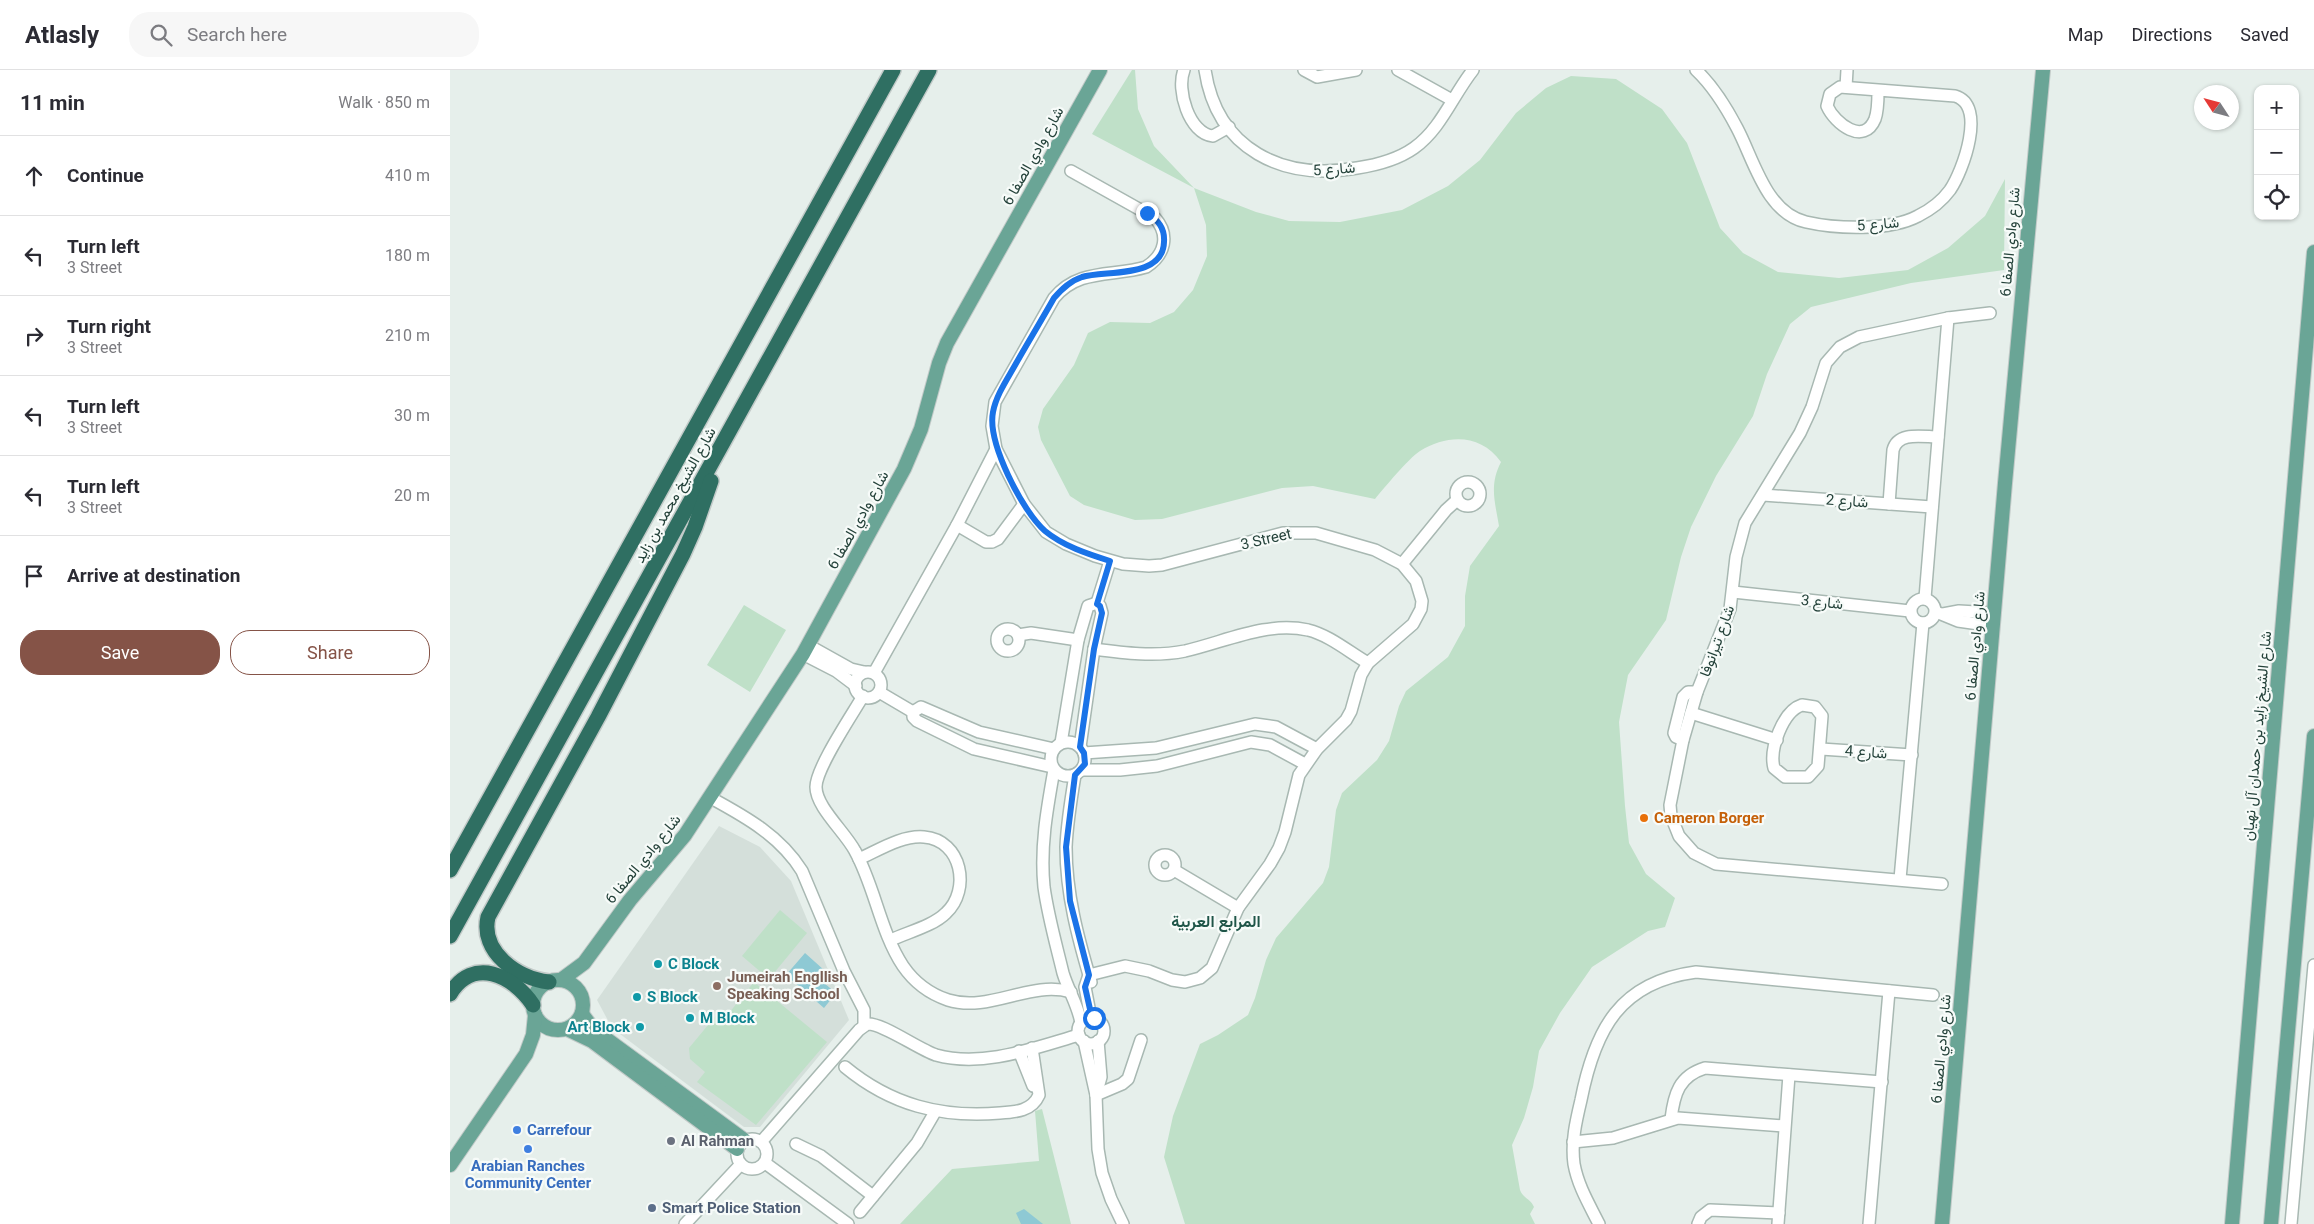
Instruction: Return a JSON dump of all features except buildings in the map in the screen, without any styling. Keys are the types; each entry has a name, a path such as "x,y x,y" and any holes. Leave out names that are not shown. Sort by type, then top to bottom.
{"highway":[{"name":"شارع الشيخ محمد بن زايد","path":"450,870 893,70"},
{"name":"شارع الشيخ محمد بن زايد","path":"450,936 929,70"},
{"path":"534,1010 490,946 486,929 490,912 598,717 687,545 725,441"},
{"path":"450,994 460,982 476,973 509,973 555,981"}],"main road":[{"name":"شارع وادي الصفا 6","path":"555,981 577,970 630,900 685,835 711,798 806,650 904,469 921,428 939,363 947,343 1100,70"},
{"name":"شارع وادي الصفا 6","path":"1942,1224 2043,70"},
{"name":"شارع الشيخ زايد بن حمدان آل نهيان","path":"2232,1224 2314,252"},
{"path":"2271,1224 2314,736"},
{"name":"شارع وادي الصفا 6","path":"580,992 590,955"},
{"path":"450,1165 521,1062 540,1041 576,1023 582,1014 584,1005 580,992 570,983 555,981 537,991 532,1040 521,1062"},
{"path":"534,1010 543,1026 562,1030 592,1041 741,1145"},
{"path":"582,1014 594,1030 741,1145"}],"street":[{"path":"1184,70 1181,80 1181,94 1198,129 1202,133 1212,136 1228,127"},
{"name":"شارع 5","path":"1205,70 1215,104 1228,127 1254,151 1286,167 1315,172 1347,170 1378,164 1413,149 1430,134 1473,70"},
{"path":"1304,70 1317,77 1356,70"},
{"path":"1398,70 1452,100"},
{"name":"شارع 5","path":"1696,70 1721,99 1772,198 1792,216 1818,224 1879,226 1905,222 1917,217 1938,203 1957,178 1968,149 1971,111 1965,101 1955,96 1878,92 1846,87"},
{"path":"1847,70 1846,87 1834,90 1830,94 1827,106 1840,124 1854,131 1866,130 1871,126 1876,114 1878,92"},
{"name":"3 Street","path":"1071,171 1155,218 1161,224 1164,244 1155,261 1146,267 1082,277 1066,286 1054,298 996,402 992,426 996,449 1024,504 1037,524 1055,538 1081,551 1110,561 1136,566 1162,565 1294,532 1316,533 1362,546 1402,564 1416,581 1422,601 1421,609 1414,624 1368,663 1361,675 1346,720 1305,764 1294,787 1290,815 1278,848 1270,864 1238,908 1216,960 1206,974 1192,981 1178,981 1149,971 1125,966 1089,975"},
{"name":"شارع تيرانوفا","path":"1942,884 1728,866 1704,860 1694,853 1678,836 1671,816 1670,805 1683,740 1697,692 1725,626 1733,592 1740,540 1745,523 1806,420 1826,363 1836,350 1859,337 1948,318 1990,313"},
{"path":"1924,598 1948,318"},
{"path":"1889,504 1893,450 1896,443 1907,437 1938,437"},
{"path":"856,686 858,678 869,673 957,526 996,449"},
{"name":"شارع 2","path":"1762,494 1932,507"},
{"path":"1402,564 1446,510 1457,500"},
{"path":"957,526 986,542 992,542 998,539 1024,504"},
{"path":"1097,604 1110,561"},
{"name":"شارع 3","path":"1733,592 1910,611"},
{"path":"1942,613 1932,601 1924,598 1915,601 1910,611 1914,620 1923,623 1942,613 1994,619"},
{"path":"1096,1095 1101,1077 1098,1041 1104,1030 1090,1020 1071,992 1064,975 1049,914 1043,867 1044,829 1053,768 1050,758 1058,746 1078,640 1088,606 1097,604"},
{"path":"1097,604 1100,606 1102,613 1094,649 1082,750 1085,764 1079,772 1067,829 1067,865 1074,919 1089,975 1085,987 1090,1020 1082,1038 1096,1095 1097,1138 1101,1166 1111,1199 1123,1224"},
{"path":"1900,880 1923,623"},
{"path":"1094,649 1134,654 1165,654 1185,651 1248,633 1297,629 1317,633 1368,663"},
{"path":"1018,634 1031,633 1078,640"},
{"path":"806,650 844,671 862,696"},
{"path":"844,671 869,673 881,683 879,692 870,697 862,696"},
{"path":"879,692 913,712"},
{"path":"1683,740 1676,737 1674,733 1683,697 1688,692 1697,692"},
{"path":"862,696 818,774 816,788 820,803 859,859 900,960 913,978 934,994 948,1000 978,1004 1050,988 1071,992"},
{"path":"1809,705 1815,707 1822,716 1821,749 1818,766 1813,774 1803,778 1785,777 1776,772 1772,763 1776,740 1791,711 1796,707 1809,705"},
{"path":"913,712 921,707 988,735 1058,746 1071,742 1082,750 1156,748 1255,724 1276,727 1317,749"},
{"path":"913,712 913,717 917,722 956,742 984,752 1053,768 1064,777 1079,772 1157,766 1251,742 1270,745 1305,764"},
{"path":"1691,713 1776,740"},
{"name":"شارع 4","path":"1821,749 1912,755"},
{"path":"711,798 762,829 785,847 794,859 809,887 844,971 864,1010 864,1026 762,1141"},
{"path":"859,859 901,841 925,837 938,842 950,850 958,862 961,876 960,890 955,904 933,922 891,940"},
{"path":"1174,870 1238,908"},
{"path":"2291,1224 2314,965"},
{"path":"1599,1224 1577,1177 1573,1142 1584,1082 1602,1034 1614,1014 1630,996 1650,984 1672,975 1696,972 1933,995"},
{"path":"1050,988 1064,975"},
{"path":"1869,1224 1889,991"},
{"path":"864,1026 876,1025 921,1049 952,1058 982,1059 1082,1038 1093,1043 1098,1041"},
{"path":"1096,1095 1122,1084 1128,1079 1141,1040"},
{"path":"845,1067 866,1083 896,1100 935,1112 972,1115 1010,1112 1028,1108 1039,1095 1032,1048"},
{"path":"1010,1112 1027,1105 1034,1095 1033,1084 1020,1051"},
{"path":"1086,1056 1100,1054"},
{"path":"1671,1119 1676,1091 1688,1076 1696,1071 1715,1068 1882,1082"},
{"path":"1698,1224 1701,1217 1710,1210 1779,1218 1784,1126 1790,1075"},
{"path":"860,1212 917,1143 935,1112"},
{"path":"1573,1142 1613,1138 1671,1119 1685,1118 1784,1126"},
{"path":"685,1224 741,1164 741,1145 753,1138 762,1141 767,1149 765,1163 756,1169 745,1168 741,1164"},
{"path":"796,1144 821,1156 873,1196"},
{"path":"765,1163 848,1224"}],"shaded area":[{"path":"719,826 760,847 791,881 849,1020 760,1127 744,1127 612,1028 597,1000"}],"green space":[{"path":"1132,70 1135,70 1138,109 1154,146 1194,188 1092,134"},
{"path":"1571,76 1616,79 1662,109 1687,143 1720,228 1743,253 1778,272 1839,278 1908,270 1948,248 1985,216 2005,179 2004,270 1911,283 1811,307 1790,324 1767,374 1753,416 1716,476 1691,527 1681,557 1666,620 1628,675 1619,722 1629,843 1646,874 1675,898 1665,927 1648,931 1592,967 1560,1013 1539,1051 1533,1087 1524,1118 1512,1145 1520,1190 1534,1207 1530,1214 1535,1224 1185,1224 1164,1157 1173,1116 1200,1044 1218,1035 1248,1015 1266,960 1276,938 1323,883 1329,867 1336,810 1342,793 1377,760 1389,741 1399,706 1406,691 1448,657 1465,626 1465,596 1470,566 1499,526 1494,486 1497,470 1501,462 1484,446 1464,440 1453,440 1431,445 1420,451 1375,499 1313,486 1282,488 1162,519 1135,520 1084,505 1070,496 1041,440 1038,427 1043,409 1074,365 1088,333 1110,322 1150,323 1174,312 1193,290 1207,256 1206,225 1194,188 1256,212 1289,221 1340,222 1402,210 1448,186 1480,160 1516,113 1546,88"},
{"path":"744,605 786,630 750,692 707,665"},
{"path":"780,910 807,933 769,979 742,956"},
{"path":"754,982 827,1042 756,1125 697,1082 705,1072 690,1059 689,1048 718,1013 725,1018"},
{"path":"1042,1109 1071,1224 900,1224 952,1169 1039,1161 1035,1111"}],"water":[{"path":"805,953 824,970 818,978 836,993 824,1008 786,975"},
{"path":"1024,1209 1043,1224 1021,1224 1016,1213"}],"place":[{"name":"Cameron Borger","path":"1644,818"},
{"name":"C Block","path":"658,964"},
{"name":"Jumeirah Engllish Speaking School","path":"717,986"},
{"name":"S Block","path":"637,997"},
{"name":"M Block","path":"690,1018"},
{"name":"Art Block","path":"640,1027"},
{"name":"Carrefour","path":"517,1130"},
{"name":"Al Rahman","path":"671,1141"},
{"name":"Arabian Ranches Community Center","path":"528,1149"},
{"name":"Smart Police Station","path":"652,1208"}],"district":[{"name":"المرابع العربية","path":"1216,921"}],"route":[{"path":"1094,1018 1092,1018 1085,987 1085,981 1089,975 1070,901 1066,847 1075,775 1082,770 1085,764 1084,753 1080,747 1094,649 1102,613 1102,609 1097,604 1110,561 1066,544 1037,524 1024,504 996,449 993,436 992,413 1001,391 1054,298 1062,289 1082,277 1135,270 1146,267 1155,261 1164,244 1164,234 1161,224 1147,213"}]}
